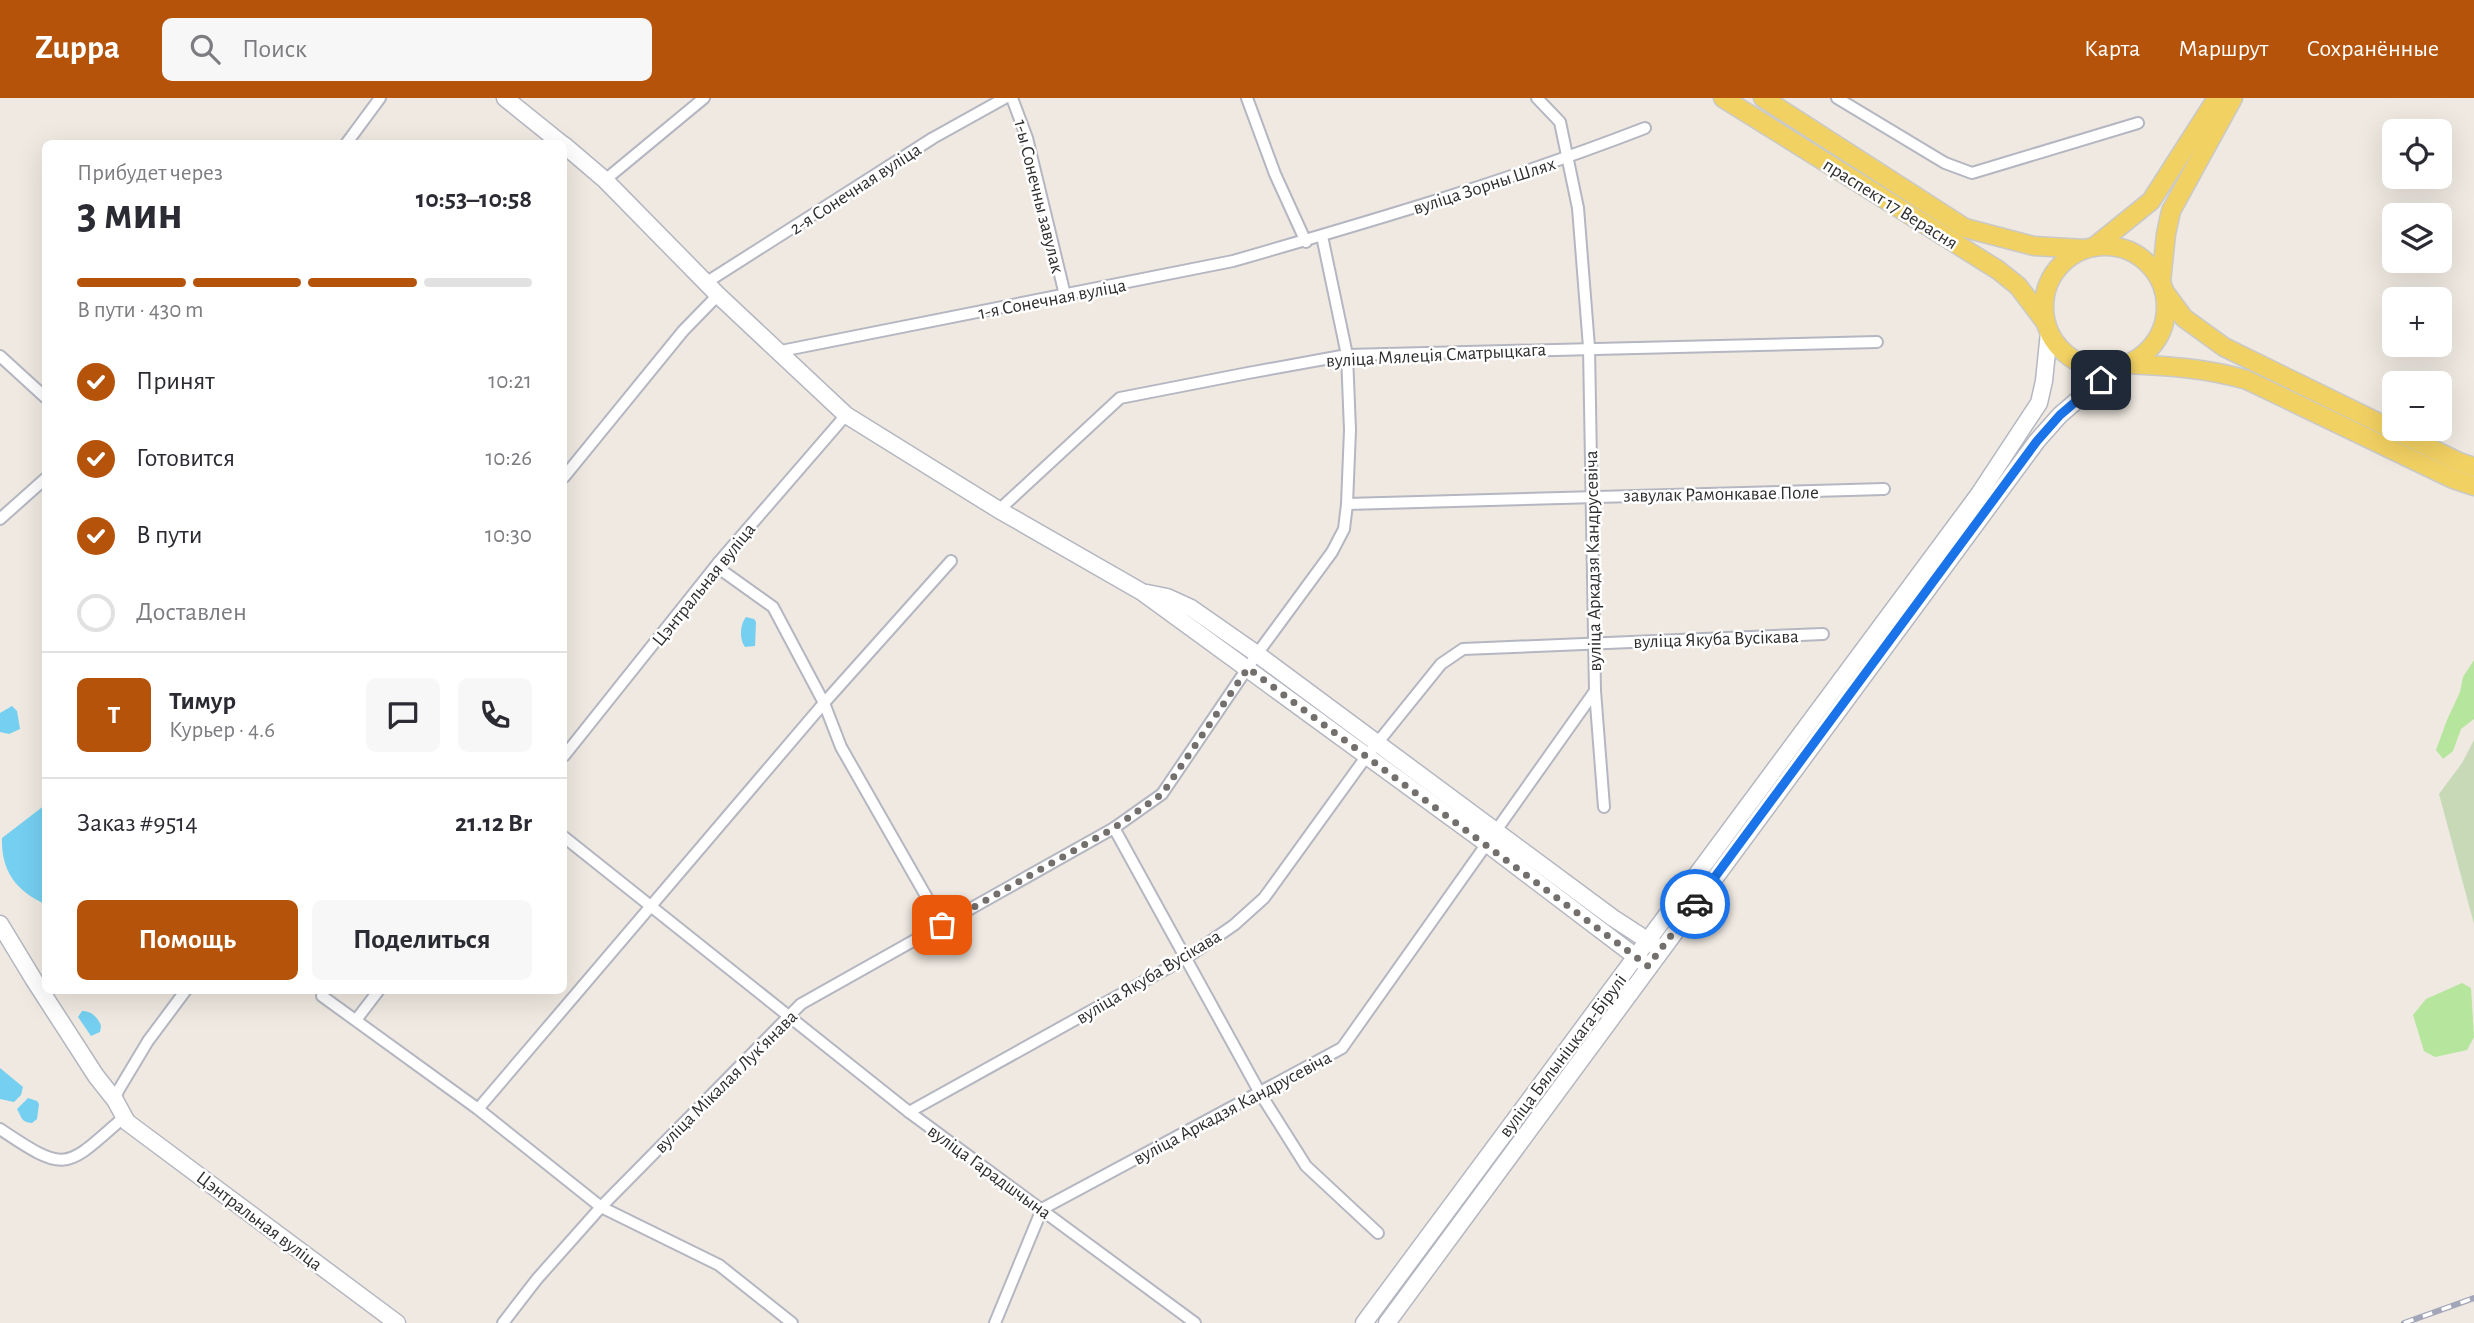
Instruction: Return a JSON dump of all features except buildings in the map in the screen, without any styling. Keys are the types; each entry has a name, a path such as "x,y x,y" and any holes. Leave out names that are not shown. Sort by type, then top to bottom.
{"main road":[{"name":"праспект 17 Верасня","path":"1723,98 1998,270 2018,286 2048,327"},
{"name":"праспект 17 Верасня","path":"1763,98 1965,228 2034,246 2090,248"},
{"path":"2090,248 2151,201 2217,98"},
{"path":"2121,366 2143,355 2162,331 2166,311 2163,286 2166,234 2171,211 2233,98"},
{"path":"513,100 558,140"},
{"path":"567,147 605,180 718,295 846,415 999,510 1142,592 1366,757 1654,945"},
{"path":"2474,467 2224,347 2184,318 2150,265 2134,253 2115,246 2090,248 2075,253 2060,266 2049,283 2044,303 2048,327 2060,349 2077,361 2096,367 2167,365 2216,371 2247,380 2474,486"},
{"name":"вуліца Бялыніцкага-Бірулі","path":"1654,945 1979,494 2039,403 2044,382 2048,327"},
{"name":"вуліца Бялыніцкага-Бірулі","path":"1364,1323 2037,441 2060,415 2121,366"},
{"path":"1142,592 1167,597 1191,608 1257,654 1377,743 1641,961"},
{"name":"Цэнтральная вуліца","path":"0,924 42,990"},
{"name":"вуліца Бялыніцкага-Бірулі","path":"1387,1323 1641,961"},
{"name":"Цэнтральная вуліца","path":"44,994 96,1076 115,1100 123,1118 397,1323"}],"street":[{"path":"349,140 380,98"},
{"path":"605,180 704,98"},
{"name":"2-я Сонечная вуліца","path":"707,282 933,138 1005,98"},
{"name":"1-ы Сонечны завулак","path":"1012,98 1027,138 1065,295"},
{"path":"1247,98 1275,174 1306,242"},
{"name":"вуліца Аркадзя Кандрусевіча","path":"1042,1209 1342,1048 1595,691 1589,347 1578,208 1560,122 1537,98"},
{"path":"1838,98 1945,163 1972,173 2137,123"},
{"name":"вуліца Зорны Шлях","path":"1322,236 1569,158 1645,128"},
{"name":"1-я Сонечная вуліца","path":"780,351 1188,272 1322,236"},
{"name":"вуліца Мікалая Лукʼянава","path":"503,1323 537,1279 601,1206 801,1004 1114,828 1162,794 1257,654 1332,552 1344,529 1350,430 1347,355 1322,236"},
{"path":"567,473 683,331 718,295"},
{"name":"вуліца Мялеція Сматрыцкага","path":"999,510 1120,398 1347,355 1877,342"},
{"path":"0,356 42,394"},
{"name":"Цэнтральная вуліца","path":"567,752 718,563 846,415"},
{"path":"0,519 42,482"},
{"name":"завулак Рамонкавае Поле","path":"1347,504 1884,489"},
{"path":"478,1110 824,703 951,561"},
{"path":"718,563 724,572 773,607 824,703 841,747 942,925"},
{"name":"вуліца Якуба Вусікава","path":"909,1112 1186,958 1234,925 1264,898 1366,757 1441,663 1463,649 1824,635"},
{"path":"1595,691 1604,807"},
{"path":"1114,828 1260,1093 1306,1166 1378,1233"},
{"path":"567,839 789,1014"},
{"path":"115,1100 148,1041 183,994"},
{"path":"356,1020 376,994"},
{"path":"322,996 478,1110 601,1206 719,1265 792,1323"},
{"name":"вуліца Гарадшчына","path":"789,1014 909,1112 1195,1323"},
{"path":"0,1129 40,1156 64,1160 84,1153 123,1118"},
{"path":"995,1323 1042,1209"}],"green space":[{"path":"2474,660 2474,719 2461,729 2453,751 2443,759 2436,750 2460,692 2463,677"},
{"path":"2474,740 2474,924 2439,794 2462,763"},
{"path":"2462,983 2471,988 2474,1037 2467,1050 2435,1057 2424,1051 2413,1015 2426,999"}],"water":[{"path":"746,617 756,622 755,646 745,647 742,640 741,627"},
{"path":"12,706 17,711 20,729 9,734 0,732 0,713"},
{"path":"42,807 42,902 26,893 12,878 4,860 2,838"},
{"path":"82,1011 96,1017 101,1026 100,1032 91,1036 78,1017"},
{"path":"0,1068 23,1087 21,1095 14,1102 0,1099"},
{"path":"28,1098 39,1104 37,1119 32,1123 24,1121 17,1109"}],"railway":[{"path":"2404,1323 2474,1298"}],"way so far":[{"path":"942,925 1114,828 1162,794 1248,668 1648,966 1695,904"}],"route":[{"path":"1695,904 2037,441 2060,415 2101,380"}]}
